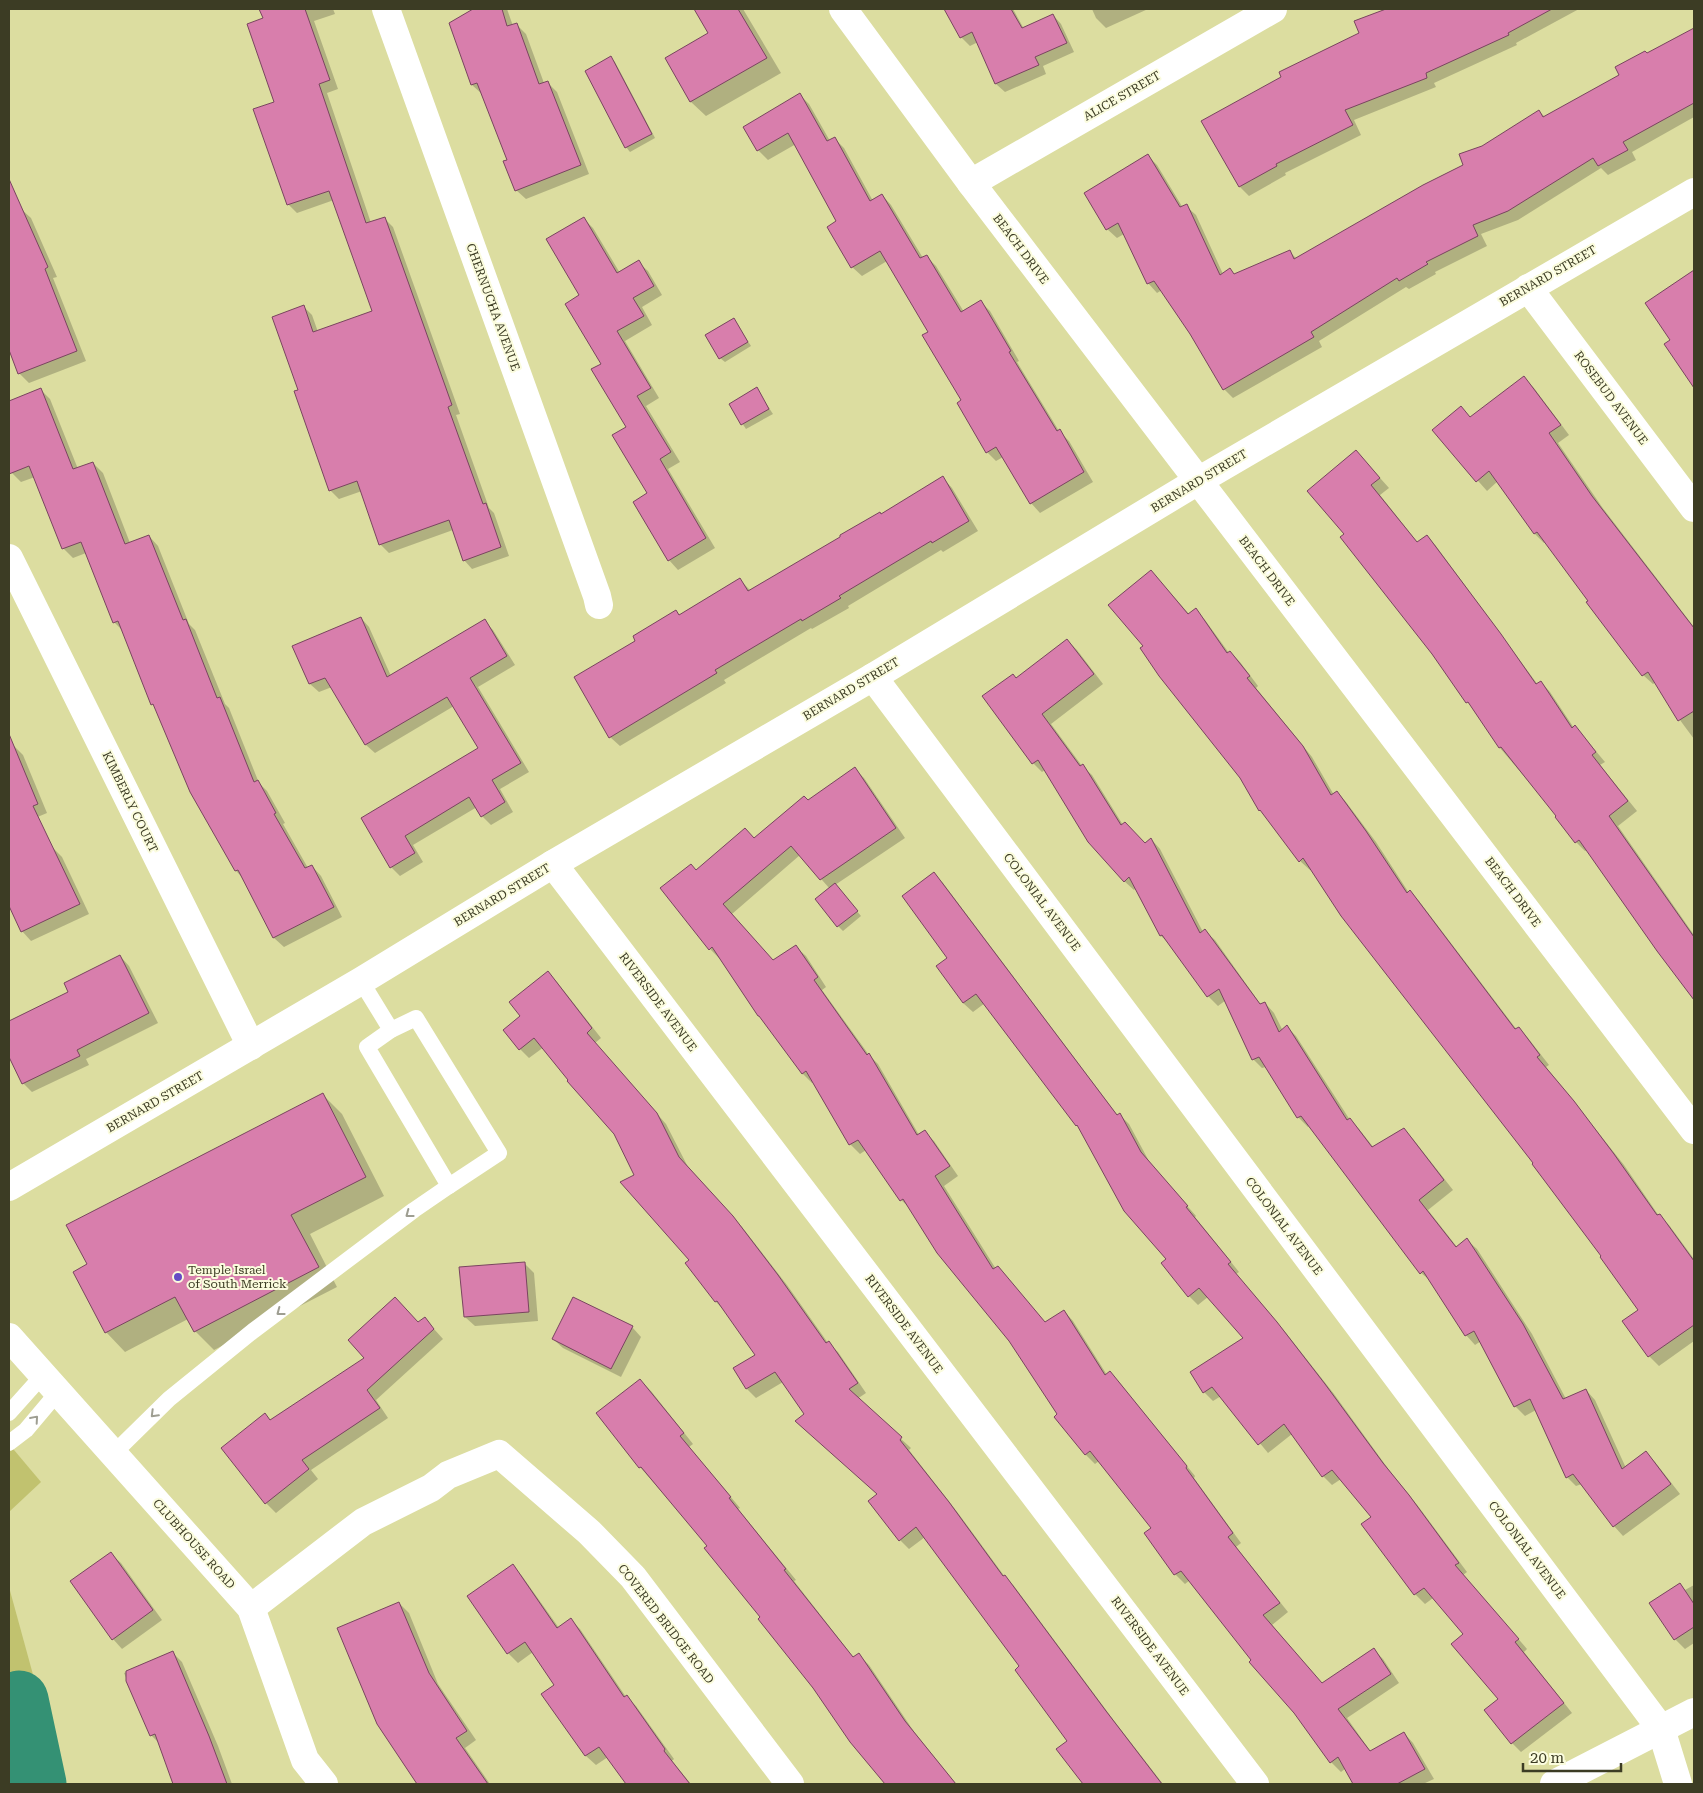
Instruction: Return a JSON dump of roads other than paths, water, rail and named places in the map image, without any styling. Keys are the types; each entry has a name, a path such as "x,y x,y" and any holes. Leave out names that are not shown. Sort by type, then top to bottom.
{"street":[{"name":"CHERNUCHA AVENUE","path":"386,9 599,606"},
{"name":"BEACH DRIVE","path":"843,9 971,183 1694,1130"},
{"name":"ALICE STREET","path":"971,183 1273,9"},
{"name":"BERNARD STREET","path":"9,1187 362,981 553,864 873,677 1198,481 1694,192"},
{"name":"ROSEBUD AVENUE","path":"1528,288 1694,508"},
{"name":"KIMBERLY COURT","path":"9,558 251,1046"},
{"name":"COLONIAL AVENUE","path":"873,677 1661,1729 1678,1784"},
{"name":"RIVERSIDE AVENUE","path":"553,864 1255,1784"},
{"name":"CLUBHOUSE ROAD","path":"9,1337 251,1608 305,1760 324,1784"},
{"name":"COVERED BRIDGE ROAD","path":"251,1608 363,1522 431,1488 448,1475 499,1454 589,1532 633,1577 790,1784"},
{"path":"1554,1784 1694,1712"}],"lane":[{"path":"362,981 391,1030"},
{"path":"114,1454 177,1393 253,1331 414,1210 499,1153 416,1018 391,1030 367,1047 449,1186"},
{"path":"9,1413 51,1384"},
{"path":"9,1443 26,1430 51,1384"}],"waterway":[{"path":"19,1700 37,1784"}],"place":[{"name":"Temple Israel of South Merrick","path":"178,1277"}]}
